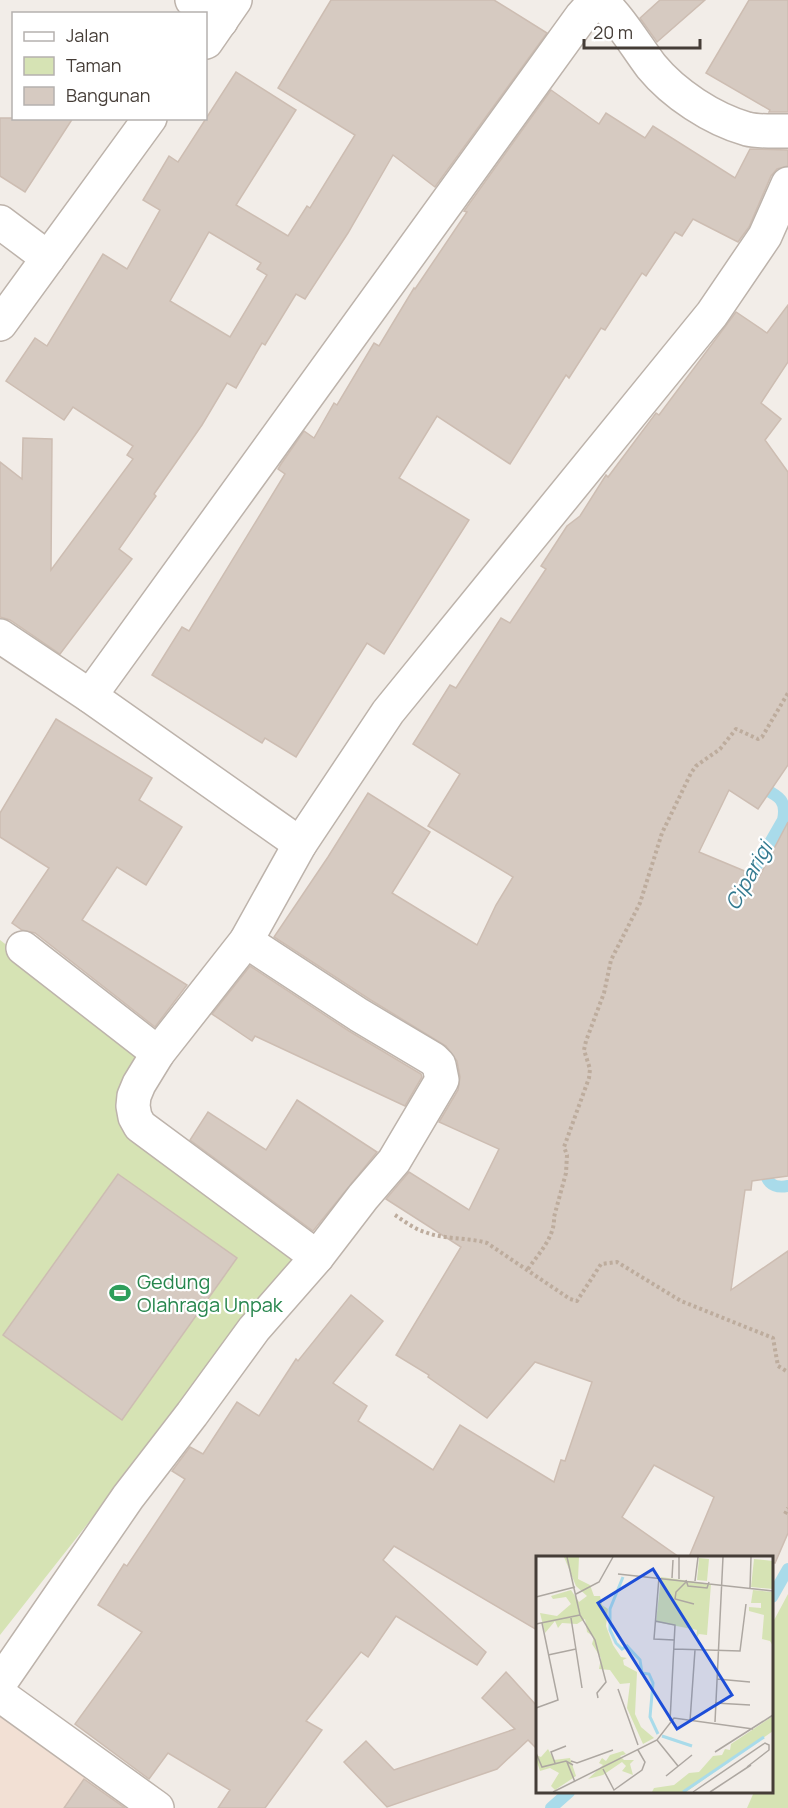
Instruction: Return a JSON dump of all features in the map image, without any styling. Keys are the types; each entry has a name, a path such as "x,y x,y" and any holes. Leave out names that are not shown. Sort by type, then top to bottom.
{"street":[{"path":"192,0 221,21"},
{"path":"90,696 574,26 598,0 615,14 652,66 670,86 690,100 723,120 749,130 788,131"},
{"path":"0,324 149,120"},
{"path":"317,1257 140,1126 135,1117 134,1096 158,1053 246,941 300,844 388,712 712,314 765,236 788,184"},
{"path":"0,222 48,258"},
{"path":"0,636 90,696 300,844"},
{"path":"0,1683 128,1497 254,1329 317,1257 394,1161 441,1080 439,1065 434,1059 359,1015 246,941"},
{"path":"23,948 158,1053"},
{"path":"0,1695 157,1808"}],"path":[{"path":"528,1269 555,1225 554,1217 566,1173 567,1155 564,1147 589,1078 590,1069 584,1050 604,993 611,960 640,903 662,833 672,810 696,766 720,749 736,729 751,737 758,739 762,737 788,693"},
{"path":"363,1197 424,1232 487,1243 570,1299 577,1301 601,1264 617,1262 681,1301 773,1338 778,1366 788,1372"},
{"path":"785,1514 788,1508"}],"shaded area":[{"path":"0,1714 129,1808 0,1808"}],"green space":[{"path":"0,940 133,1042 148,1060 120,1102 312,1239 0,1635"},
{"path":"788,1594 788,1808 747,1808 754,1793 773,1793 773,1622"}],"building":[{"path":"331,0 494,0 547,33 435,187 393,155 348,233 305,299 296,294 265,345 262,343 236,388 227,383 202,425 154,494 156,496 119,549 132,559 60,654 10,620 0,617 0,462 22,479 23,438 52,439 51,570 133,459 127,455 133,446 73,407 64,420 6,381 35,338 47,346 103,254 127,269 160,210 143,200 169,156 178,162 236,72 296,110 236,205 288,236 307,206 310,208 355,135 278,88","holes":["209,232 261,263 257,269 267,275 230,337 170,301"]},
{"path":"660,0 705,0 657,42 640,18"},
{"path":"749,0 788,0 788,112 769,112 770,110 706,73"},
{"path":"551,90 599,124 606,113 645,138 653,126 735,178 750,149 788,150 788,166 777,169 771,176 749,227 738,242 693,219 682,236 675,232 646,276 642,273 605,330 601,328 569,378 566,375 510,464 437,416 399,478 469,520 384,654 367,643 296,757 265,738 262,743 152,675 182,627 189,631 285,474 278,469 281,464 304,431 314,438 334,403 337,405 374,343 379,346 414,288 467,212 464,211"},
{"path":"0,118 72,120 25,192 0,176"},
{"path":"788,305 788,362 761,403 781,419 765,440 788,472 788,765 758,809 729,790 699,852 759,877 788,822 788,1176 752,1181 751,1190 745,1190 731,1290 788,1251 788,1533 775,1563 773,1556 689,1556 714,1497 654,1465 622,1517 678,1556 536,1556 536,1629 394,1546 383,1560 486,1652 477,1665 396,1616 368,1657 361,1652 306,1721 322,1730 265,1808 218,1808 230,1790 168,1753 149,1779 75,1724 142,1632 98,1605 124,1564 127,1566 185,1479 172,1471 190,1447 203,1454 237,1402 259,1416 296,1359 298,1361 351,1295 383,1321 333,1383 367,1406 358,1421 433,1470 460,1425 554,1482 561,1460 565,1461 592,1382 535,1362 487,1418 428,1377 429,1375 396,1355 461,1247 386,1199 409,1172 469,1210 499,1149 439,1122 458,1090 460,1077 457,1061 446,1046 274,937 368,793 430,832 392,893 477,945 496,905 513,877 428,826 460,774 413,744 450,685 456,688 501,618 510,623 546,569 541,566 567,526 580,516 606,475 608,477 656,413 659,415 736,312 767,333"},
{"path":"56,719 152,778 139,800 182,827 146,885 117,867 82,920 187,985 155,1027 35,933 22,930 12,923 49,868 0,837 0,813"},
{"path":"250,966 349,1031 421,1074 422,1077 405,1106 255,1036 252,1041 212,1014"},
{"path":"297,1100 377,1152 313,1231 190,1140 208,1112 266,1150"},
{"name":"Gedung Olahraga Unpak","path":"118,1174 237,1258 122,1420 3,1335"},
{"path":"506,1672 536,1705 536,1748 528,1740 497,1769 387,1807 344,1762 366,1741 394,1770 515,1729 482,1698"},
{"path":"84,1779 125,1808 64,1808"}],"waterway":[{"name":"Ciparigi","path":"744,888 783,820 782,801 757,785"},
{"name":"Ciparigi","path":"765,1165 770,1183 782,1187 788,1186"},
{"name":"Ciparigi","path":"773,1595 788,1569"},
{"name":"Ciparigi","path":"551,1808 568,1793"}],"place":[{"name":"Gedung Olahraga Unpak","path":"120,1293"}]}
